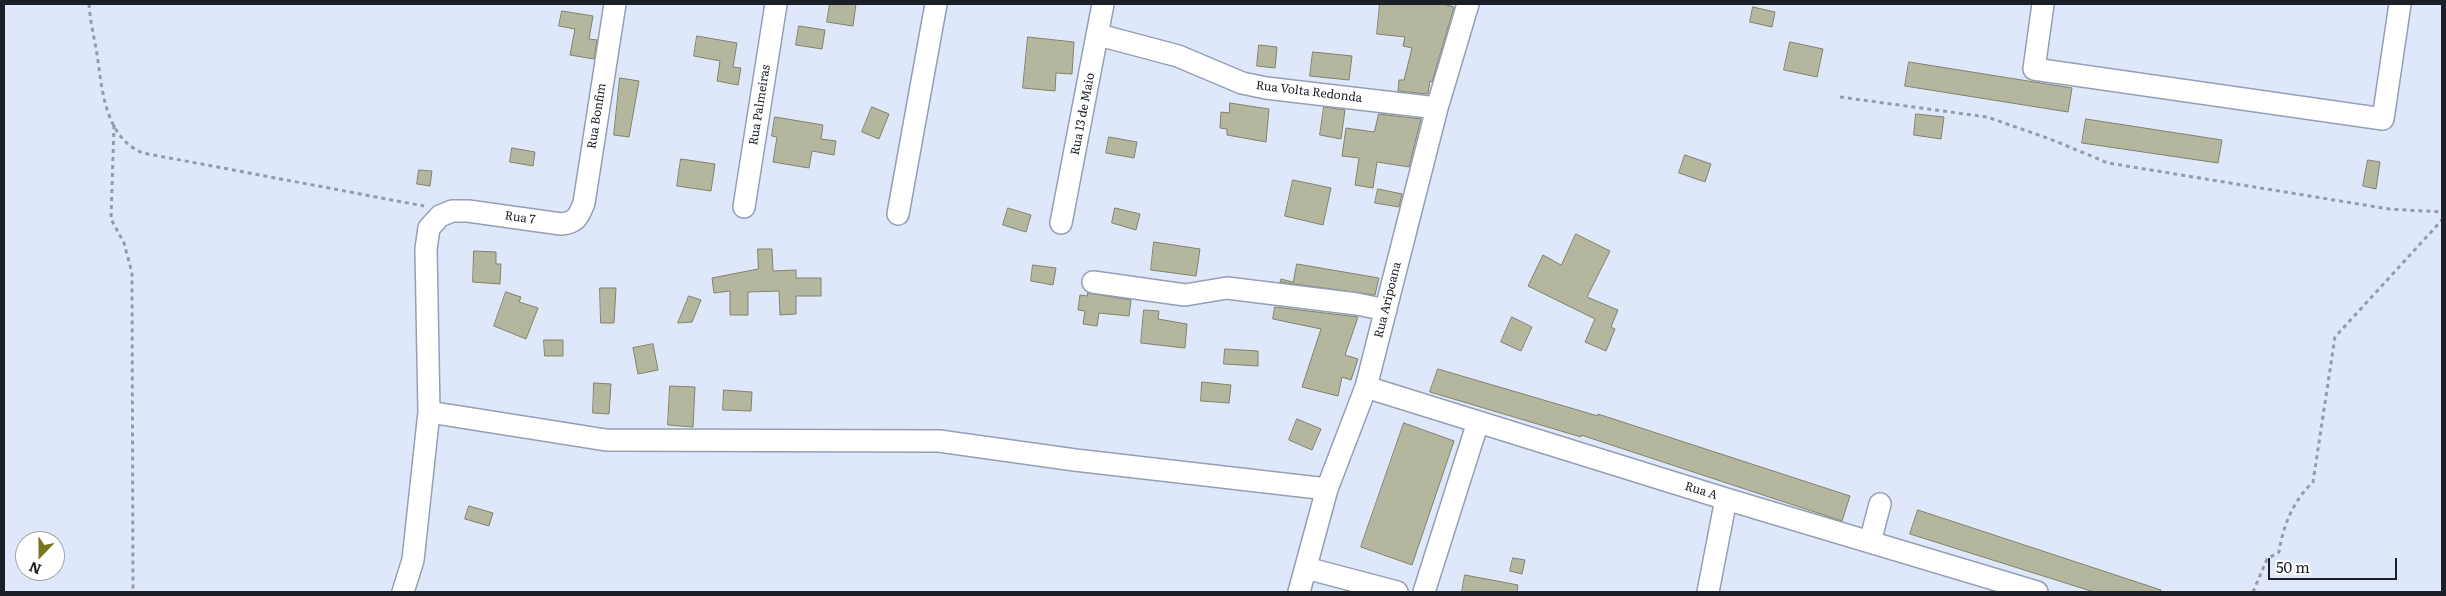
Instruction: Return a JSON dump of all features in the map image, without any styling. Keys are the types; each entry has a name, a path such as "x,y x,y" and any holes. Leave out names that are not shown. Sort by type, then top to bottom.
{"street":[{"name":"Rua Bonfim","path":"571,223 580,214 584,203 615,4"},
{"name":"Rua Palmeiras","path":"744,207 776,4"},
{"path":"898,214 936,4"},
{"name":"Rua 13 de Maio","path":"1061,223 1099,35 1103,4"},
{"name":"Rua Aripoana","path":"1299,592 1327,489 1366,387 1438,108 1468,4"},
{"path":"2043,4 2034,69 2383,119 2400,4"},
{"name":"Rua Volta Redonda","path":"1099,35 1178,56 1242,83 1266,88 1438,108"},
{"name":"Rua 7","path":"460,211 561,224 571,223"},
{"path":"403,592 413,560 428,412 426,248 429,228 440,216 460,211"},
{"path":"1093,282 1185,295 1227,288 1357,304 1386,310"},
{"name":"Rua A","path":"1366,387 1726,499 2037,592"},
{"path":"428,412 606,440 939,441 1075,460 1327,489"},
{"path":"1424,592 1478,422"},
{"path":"1708,592 1726,499"},
{"path":"1870,542 1880,504"},
{"path":"1306,568 1397,592"}],"path":[{"path":"84,4 90,9"},
{"path":"89,4 106,107 125,143 143,153 460,211"},
{"path":"1840,98 1987,118 2050,139 2108,163 2389,209 2442,212"},
{"path":"114,125 111,219 124,243 132,273 133,592"},
{"path":"2253,592 2267,560 2278,552 2283,527 2303,491 2312,482 2336,337 2442,220"}],"building":[{"path":"830,4 856,4 853,26 827,22"},
{"path":"1380,4 1443,4 1454,7 1432,82 1430,81 1428,94 1398,91 1399,80 1404,80 1412,48 1403,46 1405,37 1377,34"},
{"path":"1753,7 1775,12 1772,27 1750,22"},
{"path":"562,11 593,16 589,39 597,40 594,59 570,55 575,29 559,26"},
{"path":"799,26 825,30 822,49 796,45"},
{"path":"697,36 737,43 733,67 741,68 738,85 717,81 720,61 694,56"},
{"path":"1028,37 1074,42 1072,74 1056,73 1055,91 1023,88"},
{"path":"1790,42 1823,49 1817,77 1784,70"},
{"path":"1259,45 1277,47 1275,68 1257,66"},
{"path":"1313,52 1352,56 1349,80 1310,76"},
{"path":"1909,62 2072,88 2068,112 1905,86"},
{"path":"620,78 639,81 629,137 614,135"},
{"path":"1230,103 1269,109 1266,142 1227,135 1227,129 1220,128 1221,112 1229,113"},
{"path":"872,107 889,114 879,139 862,132"},
{"path":"1324,107 1345,110 1341,139 1320,135"},
{"path":"1379,114 1421,119 1409,167 1377,162 1373,188 1355,185 1359,158 1342,156 1346,128 1374,132"},
{"path":"1916,114 1944,117 1941,139 1914,135"},
{"path":"775,117 823,125 821,139 836,141 834,155 812,151 809,168 773,162 777,137 772,136"},
{"path":"2086,119 2222,140 2218,163 2082,143"},
{"path":"1109,137 1137,142 1134,158 1106,153"},
{"path":"512,148 535,152 533,166 510,162"},
{"path":"1685,155 1711,164 1705,182 1679,173"},
{"path":"681,159 715,164 711,191 677,186"},
{"path":"2368,160 2380,162 2376,189 2363,186"},
{"path":"419,170 432,171 430,186 417,184"},
{"path":"1293,180 1331,188 1323,225 1285,216"},
{"path":"1378,189 1402,194 1399,207 1375,203"},
{"path":"1008,208 1031,215 1026,232 1003,225"},
{"path":"1115,208 1140,214 1136,230 1112,223"},
{"path":"1576,234 1610,251 1587,297 1618,310 1611,327 1615,329 1606,351 1585,342 1595,319 1528,286 1543,255 1561,265"},
{"path":"1154,242 1200,249 1196,276 1151,270"},
{"path":"758,249 772,249 773,271 796,270 796,278 821,278 821,296 796,296 796,314 780,315 779,291 748,292 748,315 730,315 730,291 714,293 712,278 758,269"},
{"path":"474,251 496,252 496,264 501,264 500,284 473,282"},
{"path":"1297,264 1379,278 1375,295 1280,282 1281,279 1293,282"},
{"path":"1033,265 1056,268 1053,285 1031,281"},
{"path":"600,288 616,288 614,323 601,323"},
{"path":"506,292 521,297 519,302 538,308 526,339 494,326"},
{"path":"1088,293 1131,300 1129,316 1099,313 1097,326 1083,324 1085,311 1078,310 1080,295 1087,296"},
{"path":"689,296 701,300 692,322 678,323"},
{"path":"1275,307 1358,317 1345,355 1358,359 1351,380 1342,377 1338,396 1302,387 1321,329 1273,319"},
{"path":"1144,310 1159,311 1158,319 1187,324 1185,348 1141,343"},
{"path":"1512,317 1532,327 1521,351 1501,342"},
{"path":"544,340 563,340 563,356 545,356"},
{"path":"653,344 658,370 638,374 633,348"},
{"path":"1225,349 1258,351 1258,366 1224,364"},
{"path":"1438,369 1598,416 1598,414 1850,496 1842,521 1581,435 1581,437 1430,392"},
{"path":"1202,382 1231,385 1229,403 1201,401"},
{"path":"594,383 611,384 609,414 593,413"},
{"path":"670,386 695,387 693,427 668,425"},
{"path":"724,390 752,392 751,411 723,410"},
{"path":"1297,419 1321,429 1312,450 1289,440"},
{"path":"1404,423 1454,441 1412,565 1361,547"},
{"path":"469,506 493,513 489,526 465,519"},
{"path":"1918,510 2161,590 2160,592 2094,592 1910,534"},
{"path":"1513,558 1525,560 1522,574 1510,571"},
{"path":"1465,575 1518,585 1517,592 1462,592"}]}
